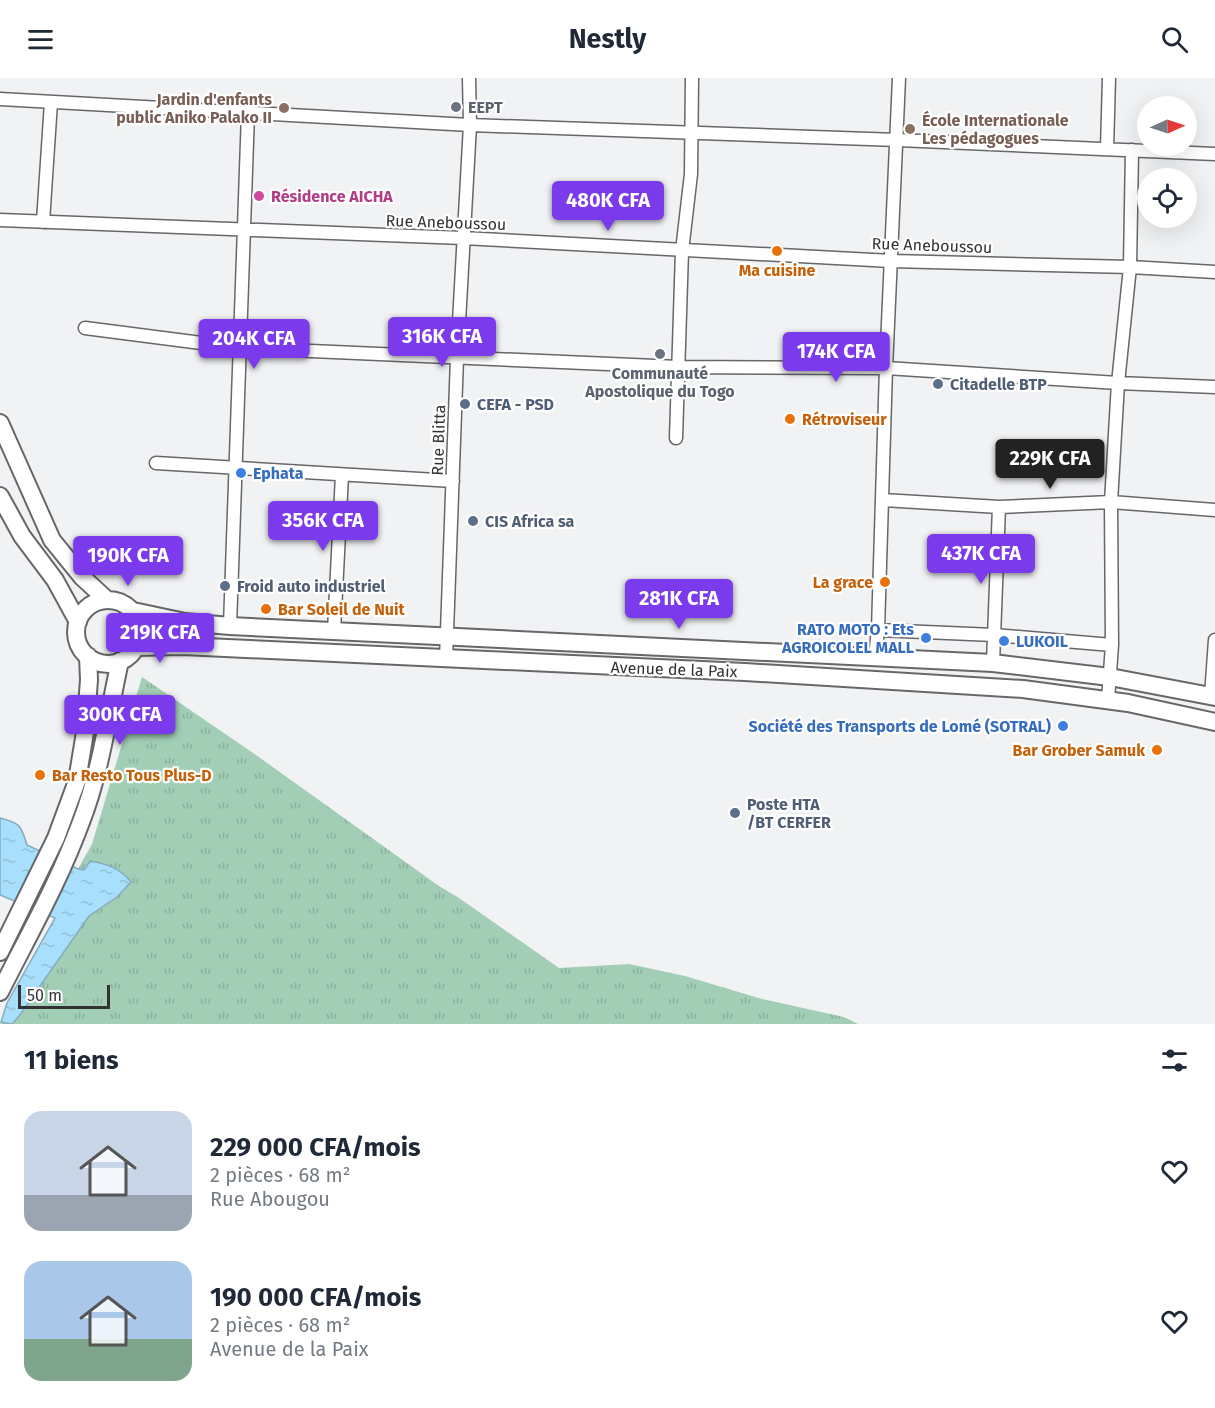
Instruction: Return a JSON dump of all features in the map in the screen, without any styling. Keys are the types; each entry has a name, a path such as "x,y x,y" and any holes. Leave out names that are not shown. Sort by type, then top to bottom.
{"main road":[{"path":"0,423 52,540 82,577 107,600"},
{"path":"0,496 22,536 55,580 78,622"},
{"path":"133,611 140,632 136,646 127,657 120,661 104,663 88,656 79,644 78,622 86,609 99,601 107,600 118,601 133,611 185,622 230,626 993,663 1110,677 1213,696"},
{"name":"Avenue de la Paix","path":"136,646 183,646 745,672 973,685 1064,693 1212,721"},
{"path":"0,952 31,892 68,811 77,781 85,732 89,680 88,656"},
{"path":"0,993 50,897 82,822 97,768 120,661"}],"street":[{"name":"Rue Blitta","path":"446,659 457,358 470,125 470,78"},
{"path":"676,438 682,251 690,191 692,78"},
{"path":"875,657 878,630 886,368 899,78"},
{"path":"1107,149 1109,78"},
{"path":"0,99 470,125 1215,154"},
{"path":"43,222 51,102"},
{"path":"230,626 248,113"},
{"path":"1108,700 1112,645 1112,502 1118,383 1130,267 1132,150"},
{"name":"Rue Aneboussou","path":"0,220 463,238 891,261 1130,267 1215,272"},
{"path":"85,328 240,348 678,367 886,368 1215,387"},
{"path":"156,463 453,481"},
{"path":"334,631 342,475"},
{"path":"883,500 999,507 1112,502 1215,510"},
{"path":"993,663 999,507"},
{"path":"878,630 994,635 1112,645"},
{"path":"1213,696 1215,640"}],"green space":[{"path":"142,677 559,968 629,964 685,976 762,999 844,1017 858,1024 12,1024 89,916 117,897 84,870 78,869 92,844"}],"water":[{"path":"0,818 19,826 27,845 78,869 84,870 90,861 108,865 118,870 131,882 117,897 89,916 12,1024 1,1022 7,1003 55,918 0,895"}],"place":[{"name":"EEPT","path":"456,107"},
{"name":"Jardin d'enfants public Aniko Palako II","path":"284,108"},
{"name":"École Internationale Les pédagogues","path":"910,129"},
{"name":"Résidence AICHA","path":"259,196"},
{"name":"Ma cuisine","path":"777,251"},
{"name":"Communauté Apostolique du Togo","path":"660,354"},
{"name":"Citadelle BTP","path":"938,384"},
{"name":"CEFA - PSD","path":"465,404"},
{"name":"Rétroviseur","path":"790,419"},
{"name":"Ephata","path":"241,473"},
{"name":"CIS Africa sa","path":"473,521"},
{"name":"La grace","path":"885,582"},
{"name":"Froid auto industriel","path":"225,586"},
{"name":"Bar Soleil de Nuit","path":"266,609"},
{"name":"RATO MOTO : Ets AGROICOLEL MALL","path":"926,638"},
{"name":"LUKOIL","path":"1004,641"},
{"name":"Société des Transports de Lomé (SOTRAL)","path":"1063,726"},
{"name":"Bar Grober Samuk","path":"1157,750"},
{"name":"Bar Resto Tous Plus-D","path":"40,775"},
{"name":"Poste HTA /BT CERFER","path":"735,813"}]}
